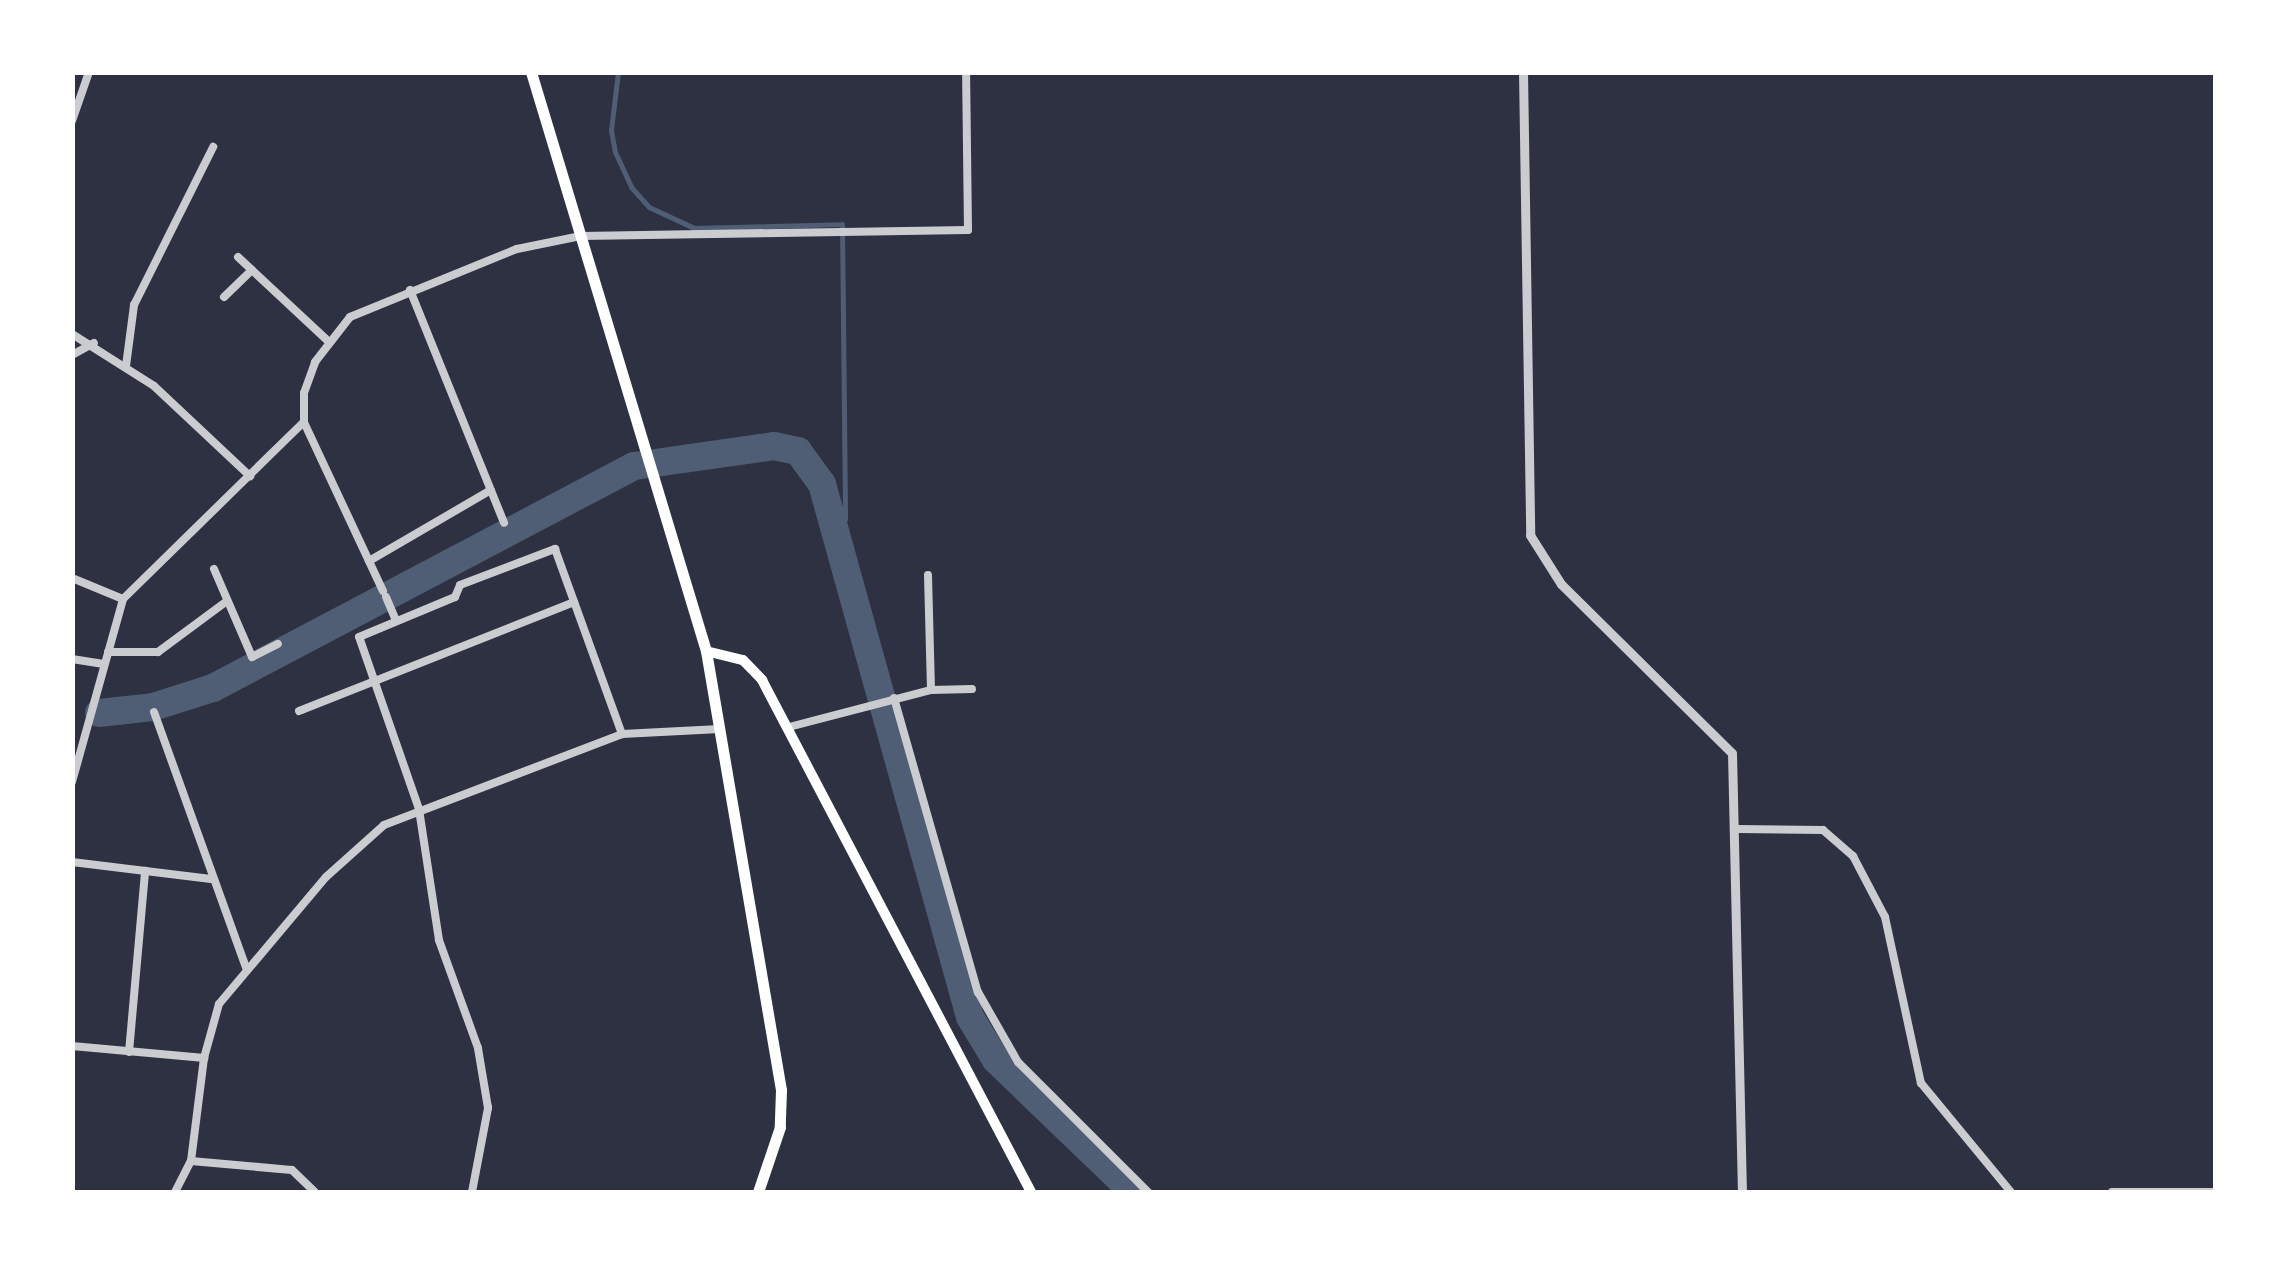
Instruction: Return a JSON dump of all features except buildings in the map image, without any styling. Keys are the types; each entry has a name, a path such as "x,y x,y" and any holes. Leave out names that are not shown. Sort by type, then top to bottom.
{"main road":[{"path":"531,72 706,651 781,1090 780,1128 758,1192"},
{"path":"706,651 744,660 789,728 1031,1192"}],"street":[{"path":"72,121 89,72"},
{"path":"396,621 304,422 304,393 326,340 350,318 410,290 517,249 581,236 968,230 966,72"},
{"path":"1523,72 1530,534 1561,584 1721,736 1737,779 1742,1192"},
{"path":"126,366 134,305 214,147"},
{"path":"238,257 326,340"},
{"path":"224,298 252,270"},
{"path":"410,290 504,523"},
{"path":"72,334 126,366 250,476"},
{"path":"72,355 94,344"},
{"path":"72,782 123,598 304,422"},
{"path":"370,561 491,490"},
{"path":"472,1192 488,1108 478,1048 439,940 419,809 359,637 455,596 460,584 555,549 622,734"},
{"path":"214,569 252,656 278,644"},
{"path":"928,575 930,690"},
{"path":"72,578 123,598"},
{"path":"108,652 158,652 226,600"},
{"path":"299,711 574,602"},
{"path":"72,658 104,664"},
{"path":"789,728 930,690 972,689"},
{"path":"894,698 978,992 1018,1062 1148,1192"},
{"path":"154,712 246,968"},
{"path":"174,1192 191,1161 204,1058 219,1004 326,878 384,825 622,734 720,730"},
{"path":"1737,829 1823,830 1853,856 1884,917 1921,1082 2012,1192"},
{"path":"72,862 211,879"},
{"path":"129,1052 144,871"},
{"path":"72,1046 204,1058"},
{"path":"191,1161 292,1170 316,1192"},
{"path":"2112,1192 2216,1192"}],"waterway":[{"path":"618,72 611,130 615,152 631,187 649,207 694,228 842,224 845,519 834,529"},
{"path":"99,713 153,707 213,688 634,466 774,446 798,451 822,484 970,1017 996,1060 1133,1192"}]}
